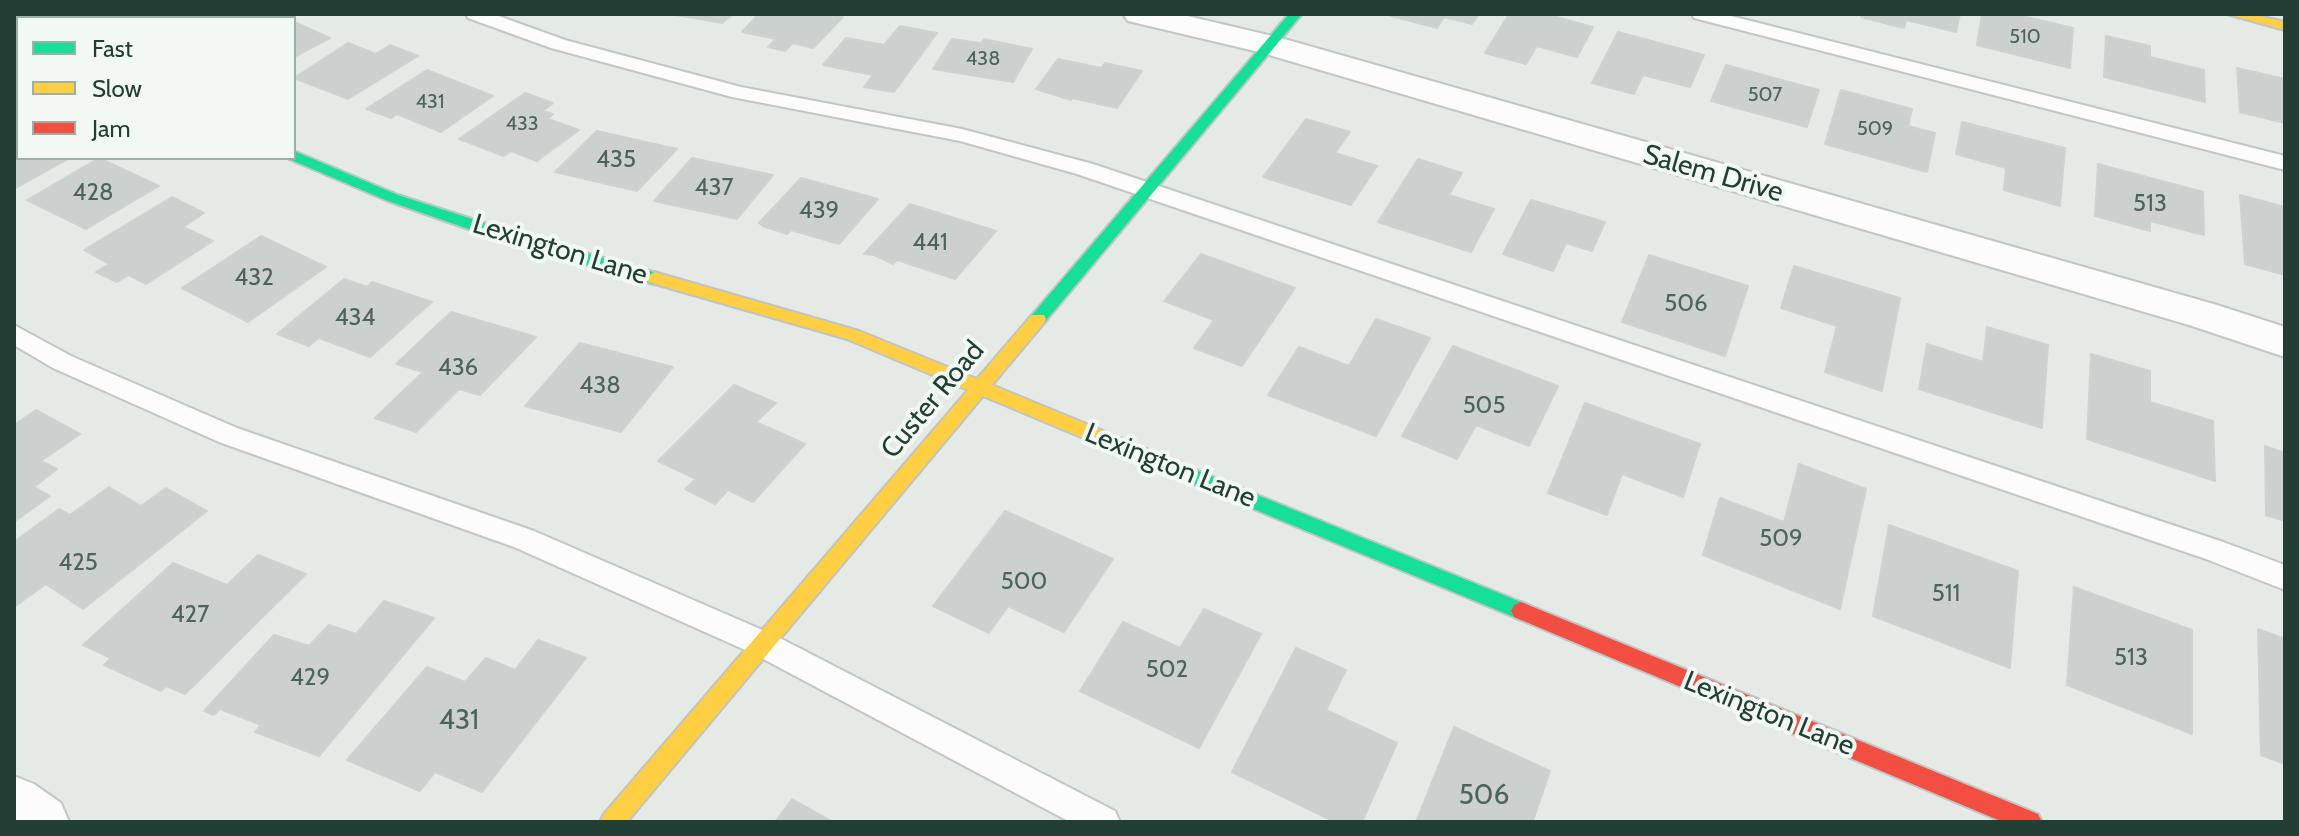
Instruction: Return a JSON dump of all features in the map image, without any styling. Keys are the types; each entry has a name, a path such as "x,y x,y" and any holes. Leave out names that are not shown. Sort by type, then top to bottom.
{"street":[{"name":"Salem Drive","path":"1139,14 1269,45 2203,315 2285,342"},
{"name":"Custer Road","path":"612,822 1296,14"},
{"path":"2233,14 2285,26"},
{"name":"Lexington Lane","path":"296,157 393,198 506,236 853,335 2030,822"},
{"path":"14,803 41,822"}],"lane":[{"path":"475,14 558,44 739,93 962,135 1085,169 2216,551 2285,578"},
{"path":"1701,14 2285,163"},
{"path":"14,334 62,362 228,435 524,539 763,644 1103,822"}],"building":[{"path":"160,14 255,14 252,16 156,16"},
{"path":"671,14 733,14 722,23"},
{"path":"759,14 829,14 843,17 813,48 793,43 785,51 768,47 776,39 742,32"},
{"path":"1384,14 1479,14 1472,24 1444,17 1437,28"},
{"path":"1509,14 1545,14 1593,27 1577,57 1537,46 1526,64 1485,53"},
{"path":"1862,14 1960,14 1956,32 1906,20 1904,28 1861,17"},
{"path":"1982,14 2014,14 2073,28 2070,68 1977,45"},
{"path":"296,23 330,38 296,56"},
{"path":"900,26 937,33 894,92 864,87 873,75 823,65 846,38 884,45"},
{"path":"1618,32 1704,55 1690,87 1643,75 1634,94 1592,83"},
{"path":"2106,36 2150,46 2150,57 2204,70 2205,102 2104,77"},
{"path":"952,39 981,43 984,39 1032,49 1013,82 933,69"},
{"path":"348,43 376,54 390,45 418,56 348,99 296,77"},
{"path":"1058,59 1101,68 1105,63 1142,71 1117,108 1071,100 1036,89"},
{"path":"1726,65 1819,90 1807,127 1711,101"},
{"path":"2237,68 2285,79 2285,123 2240,112"},
{"path":"427,70 493,96 441,132 397,114 391,118 366,109"},
{"path":"1841,90 1912,109 1908,126 1935,133 1927,172 1825,144"},
{"path":"525,93 553,103 543,111 553,114 548,119 579,130 537,161 511,151 504,156 459,139"},
{"path":"1306,119 1350,132 1335,153 1377,166 1351,205 1263,177"},
{"path":"1962,122 2065,148 2060,206 2004,190 2006,168 1956,154"},
{"path":"597,131 677,149 637,191 555,172"},
{"path":"14,132 16,160 66,160 14,189"},
{"path":"692,158 773,175 737,219 654,201"},
{"path":"1418,159 1462,173 1449,195 1494,209 1471,252 1378,222"},
{"path":"96,160 103,160 159,186 86,229 27,200"},
{"path":"2098,164 2203,192 2204,235 2150,221 2150,231 2095,216"},
{"path":"801,178 878,199 839,244 791,230 787,234 759,223"},
{"path":"2240,195 2285,207 2285,275 2245,264"},
{"path":"172,197 204,213 183,227 213,241 146,284 129,275 117,282 96,272 109,264 84,250"},
{"path":"1531,200 1605,222 1592,251 1566,243 1553,271 1503,254"},
{"path":"910,204 996,231 955,279 897,260 893,264 864,254"},
{"path":"261,236 326,267 248,322 182,288"},
{"path":"1201,254 1295,288 1242,366 1194,348 1214,320 1164,301"},
{"path":"1649,255 1748,286 1725,356 1622,322"},
{"path":"1794,266 1900,298 1882,391 1825,372 1837,326 1781,308"},
{"path":"344,279 367,287 372,282 432,302 370,357 319,338 309,346 277,334"},
{"path":"451,312 536,337 480,395 459,389 416,432 375,418 423,372 396,364"},
{"path":"1376,319 1430,338 1376,436 1268,395 1299,347 1349,366"},
{"path":"1987,327 2048,345 2042,428 1919,389 1927,344 1983,362"},
{"path":"580,343 673,367 621,432 525,406"},
{"path":"1453,346 1558,386 1529,446 1476,425 1457,459 1402,436"},
{"path":"2091,354 2150,371 2150,402 2213,421 2215,481 2087,439"},
{"path":"734,385 776,403 756,422 805,444 753,502 728,490 715,504 685,489 696,479 658,461"},
{"path":"1585,403 1700,444 1683,497 1622,474 1607,515 1548,493"},
{"path":"36,410 80,434 41,461 57,469 34,487 50,496 14,522 14,425"},
{"path":"2265,446 2285,453 2285,521 2266,515"},
{"path":"1799,464 1866,489 1840,609 1703,555 1720,498 1784,522"},
{"path":"109,487 141,506 166,488 207,511 83,609 46,584 14,607 14,542 59,509 70,515"},
{"path":"1005,511 1113,559 1064,632 1008,606 989,633 933,606"},
{"path":"1889,525 2018,571 2010,668 1873,616"},
{"path":"258,555 306,574 185,694 166,686 161,691 104,665 111,658 83,645 173,563 227,585"},
{"path":"2074,587 2192,630 2192,734 2067,685"},
{"path":"384,601 434,618 319,756 255,732 261,725 220,709 214,715 204,711 274,635 309,646 329,625 356,634"},
{"path":"1204,609 1261,634 1199,748 1080,691 1123,622 1180,648"},
{"path":"2258,629 2285,639 2285,764 2261,755"},
{"path":"538,640 586,658 482,792 435,772 420,791 347,760 427,667 465,682 486,658 515,670"},
{"path":"1296,648 1346,670 1326,710 1397,743 1362,822 1335,822 1232,772"},
{"path":"1454,727 1550,771 1533,821 1536,822 1416,822"},
{"path":"792,799 833,822 775,822"}],"traffic: fast":[{"path":"1038,319 1296,14"},
{"path":"296,157 393,198 506,236 654,278"},
{"path":"1181,471 1521,611"}],"traffic: slow":[{"path":"2233,14 2285,26"},
{"path":"654,278 853,335 1181,471"},
{"path":"612,822 1038,319"}],"traffic: jam":[{"path":"1521,611 2030,822"}]}
